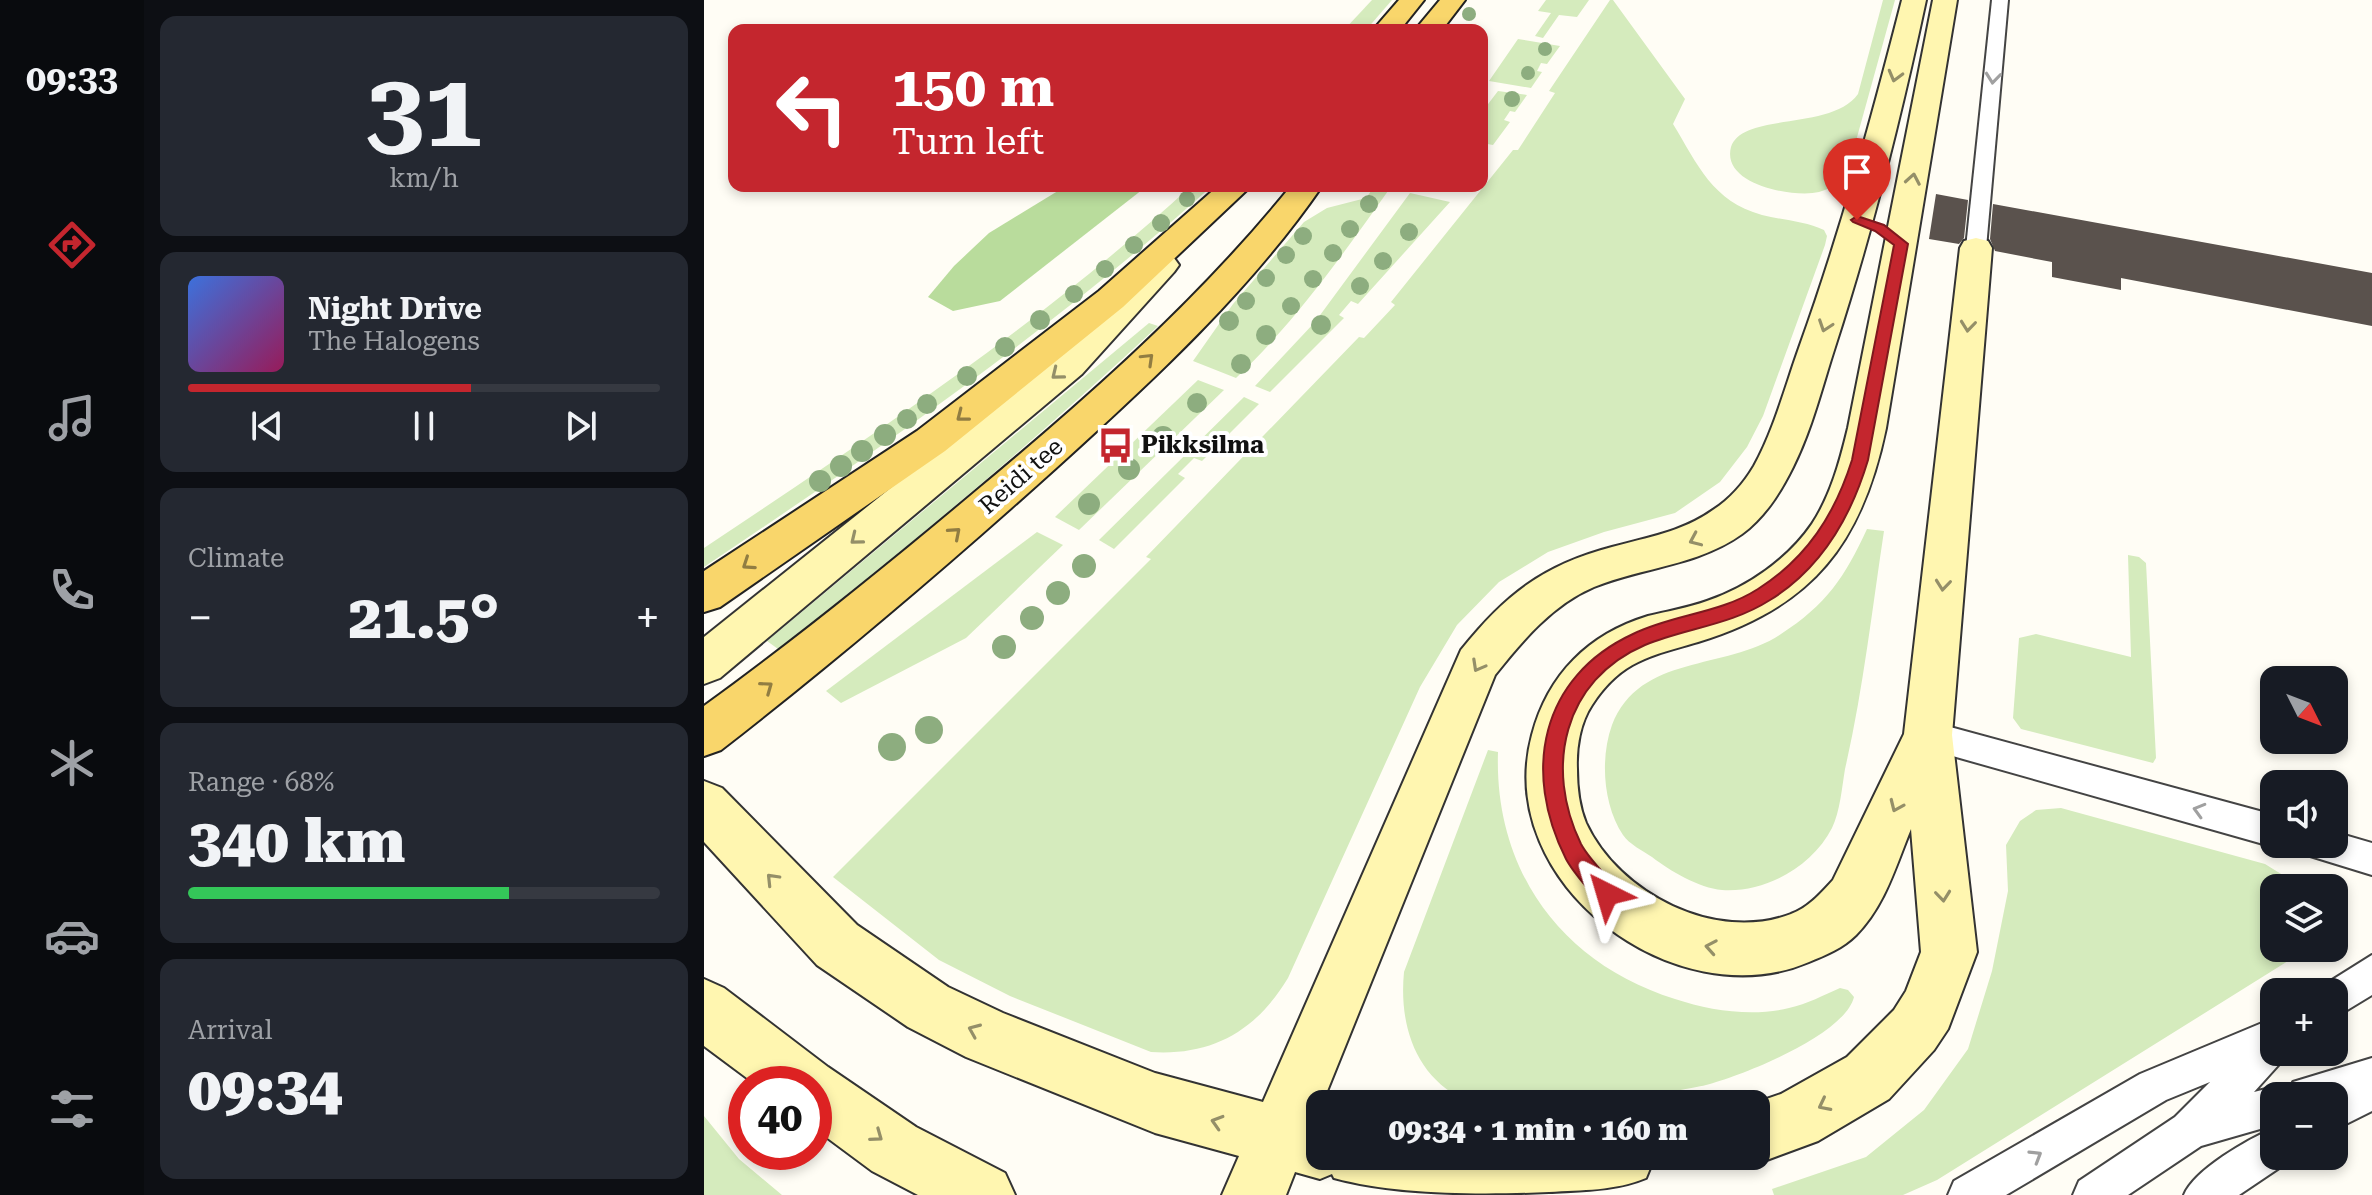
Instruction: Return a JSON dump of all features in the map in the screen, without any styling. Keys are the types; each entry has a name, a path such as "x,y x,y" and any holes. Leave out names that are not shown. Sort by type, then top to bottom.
{"main road":[{"path":"1391,24 1412,0"},
{"path":"1433,24 1453,0"},
{"path":"704,594 931,441 1111,299 1231,192"},
{"name":"Reidi tee","path":"704,734 830,637 1074,429 1211,299 1262,243 1302,192"}],"street":[{"path":"1254,1195 1299,1144 1477,664 1514,617 1559,584 1596,568 1694,543 1729,521 1755,496 1776,461 1829,316 1914,0"},
{"path":"1928,735 1853,897 1833,920 1813,933 1773,948 1720,950 1685,941 1643,921 1607,894 1584,867 1567,839 1556,808 1551,778 1552,748 1559,722 1571,696 1600,662 1642,638 1720,617 1753,601 1802,566 1829,533 1851,489 1860,460 1945,0"},
{"path":"704,664 1069,365 1231,192"},
{"path":"1857,220 1880,228 1901,244"},
{"path":"1770,1128 1796,1119 1868,1078 1906,1039 1928,1009 1949,952 1928,735 1976,248"},
{"path":"704,805 837,945 928,1007 987,1036 1155,1103 1299,1144"},
{"path":"706,1013 780,1066"},
{"path":"832,1104 894,1149 983,1195"}],"lane":[{"path":"1976,248 2000,0"},
{"path":"1928,735 2260,827"},
{"path":"2348,852 2372,859"},
{"path":"2348,990 2372,973"},
{"path":"1968,1195 2153,1087 2260,1043"},
{"path":"2093,1195 2189,1131 2260,1059"},
{"path":"2348,1084 2372,1077"},
{"path":"2348,1103 2372,1090"},
{"path":"2189,1131 2260,1110"},
{"path":"2204,1195 2260,1157"}],"green space":[{"path":"1372,0 1392,0 1371,24 1350,24"},
{"path":"1546,0 1589,0 1577,17 1559,15 1543,38 1535,36 1551,13 1538,11"},
{"path":"1610,0 1613,0 1685,99 1673,124 1708,180 1718,191 1745,209 1824,230 1827,236 1825,245 1763,416 1747,447 1720,482 1675,513 1604,532 1548,552 1499,582 1457,625 1420,687 1288,978 1262,1012 1247,1026 1213,1044 1194,1050 1151,1052 1010,996 939,960 833,877 1151,559 1146,557 1359,337 1364,338 1395,305 1391,302 1479,192 1488,192 1488,181 1513,150 1518,150 1555,93 1549,91"},
{"path":"1883,0 1895,0 1846,177 1819,192 1808,193 1778,190 1748,180 1737,171 1731,160 1731,147 1739,136 1752,129 1829,113 1846,105 1858,94"},
{"path":"1518,39 1560,46 1547,64 1541,63 1537,71 1542,72 1531,88 1489,81"},
{"path":"1498,91 1527,95 1515,112 1510,111 1504,120 1510,122 1493,145 1488,144 1488,104"},
{"path":"1056,192 1139,192 1000,301 953,311 928,297 954,266 989,233"},
{"path":"1184,192 1205,192 1091,289 965,386 704,567 704,548 955,376 1076,285"},
{"path":"1370,192 1387,192 1298,312 1236,378 1193,361 1233,304 1304,222 1327,208 1366,198"},
{"path":"1410,193 1450,202 1358,304 1351,301 1339,315 1344,318 1270,392 1255,386 1315,322"},
{"path":"1149,323 1158,326 924,532 778,649 767,641"},
{"path":"1198,380 1224,390 1079,530 1055,517"},
{"path":"1244,397 1259,404 1202,461 1194,458 1178,474 1185,478 1114,549 1099,540"},
{"path":"1867,529 1884,531 1857,710 1839,807 1832,828 1800,866 1770,882 1738,890 1722,890 1685,878 1632,844 1616,823 1608,796 1605,766 1612,725 1625,702 1642,686 1663,674 1759,646 1797,623 1833,589"},
{"path":"1037,532 1063,545 966,638 841,703 826,691"},
{"path":"2128,555 2139,557 2146,563 2156,758 2153,763 2021,729 2013,718 2019,638 2036,634 2131,657"},
{"path":"1488,750 1498,752 1500,795 1508,836 1522,873 1543,907 1568,937 1599,962 1635,983 1675,999 1732,1011 1775,1011 1802,1004 1840,988 1848,990 1854,997 1832,1026 1812,1039 1766,1063 1706,1085 1679,1090 1448,1090 1433,1077 1414,1046 1404,1010 1404,972"},
{"path":"2061,808 2265,864 2281,874 2260,874 2260,962 2287,962 1937,1180 1903,1195 1774,1195 1772,1189 1866,1157 1924,1110 1968,1049 1992,971 2008,891 2006,845 2020,821 2036,810"},
{"path":"704,1116 728,1145 728,1170 752,1170 782,1195 704,1195"}],"building":[{"path":"1936,194 1968,200 1964,238 1959,244 1929,239"},
{"path":"1993,204 2372,273 2372,326 2121,278 2121,290 2052,277 2052,262 1995,251 1990,239"}],"place":[{"name":"Pikksilma","path":"1115,445"}],"route":[{"path":"1607,894 1575,854 1556,808 1551,763 1559,722 1571,696 1600,662 1642,638 1720,617 1766,594 1802,566 1829,533 1851,489 1860,460 1901,244 1880,228 1857,220"}]}
